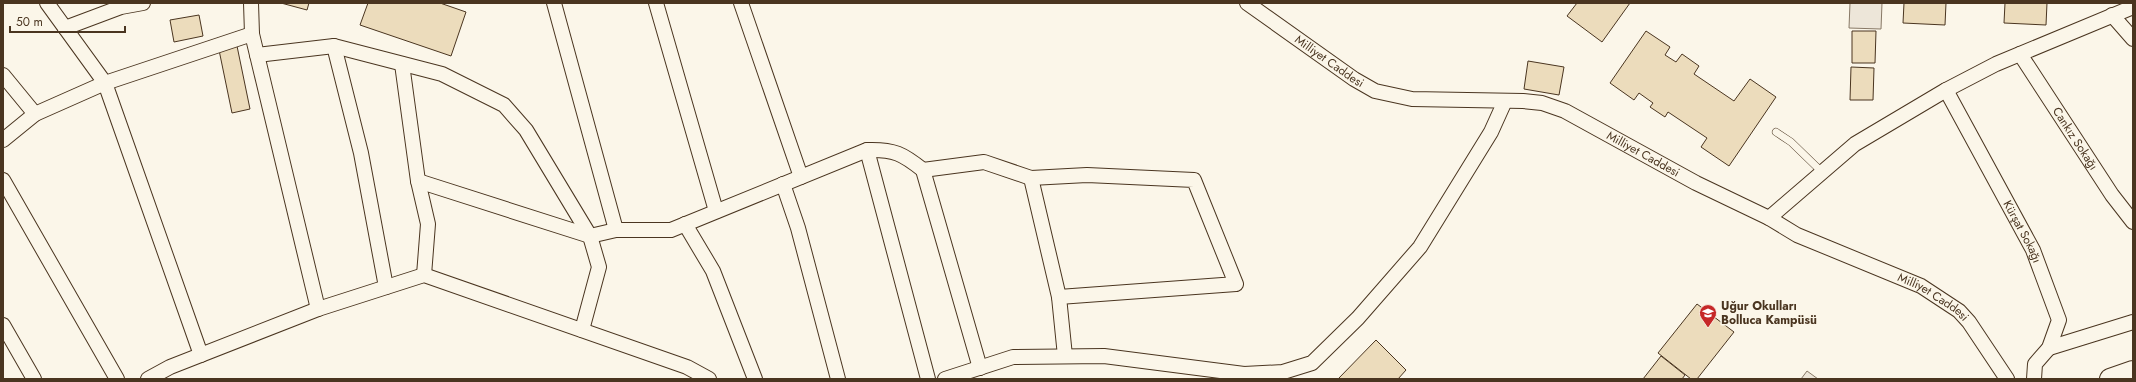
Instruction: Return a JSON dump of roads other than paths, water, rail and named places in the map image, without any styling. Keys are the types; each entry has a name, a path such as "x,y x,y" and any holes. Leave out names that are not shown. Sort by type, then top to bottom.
{"main road":[{"path":"2110,379 2133,371"}],"street":[{"path":"47,3 105,83 201,355"},
{"path":"65,28 121,7 143,3"},
{"path":"251,3 252,34 318,308"},
{"path":"554,3 616,230"},
{"path":"656,3 716,211"},
{"path":"741,3 801,177"},
{"name":"Milliyet Caddesi","path":"1247,3 1348,74 1376,91 1412,100 1480,99 1542,103 1566,111 1696,183 1769,218 1797,235 1921,286 1960,311 2007,379"},
{"path":"1769,218 1855,144 1946,90 2020,54 2133,7"},
{"path":"2112,15 2133,39"},
{"path":"3,140 35,114 105,83 252,34"},
{"path":"257,54 334,46 442,74 504,105 526,130 590,236 599,267 582,330"},
{"path":"334,46 360,153 386,287"},
{"name":"Cankız Sokağı","path":"2020,54 2112,195 2133,222"},
{"path":"402,64 418,181 428,224 424,275"},
{"path":"3,75 35,114"},
{"name":"Kürşat Sokağı","path":"1946,90 2033,250 2059,320 2049,348 2035,364 2034,379"},
{"path":"945,379 1013,357 1104,356 1244,374 1283,372 1312,363 1358,318 1420,247 1491,132 1505,101"},
{"path":"867,150 928,379"},
{"path":"418,181 590,236 616,230 671,230 867,150 887,150 910,160 923,170 980,368"},
{"path":"923,170 984,162 1031,178 1087,175 1194,180 1236,284 1059,297"},
{"path":"1031,178 1059,297 1065,356"},
{"path":"3,180 117,379"},
{"path":"783,184 798,228 838,379"},
{"path":"685,224 713,271 755,379"},
{"path":"148,379 170,367 318,308 424,275 687,367 709,379"},
{"path":"2049,348 2133,322"},
{"path":"3,325 32,379"}],"lane":[{"path":"1776,132 1791,142 1823,173"}],"place":[{"name":"Uğur Okulları Bolluca Kampüsü","path":"1708,328"}]}
